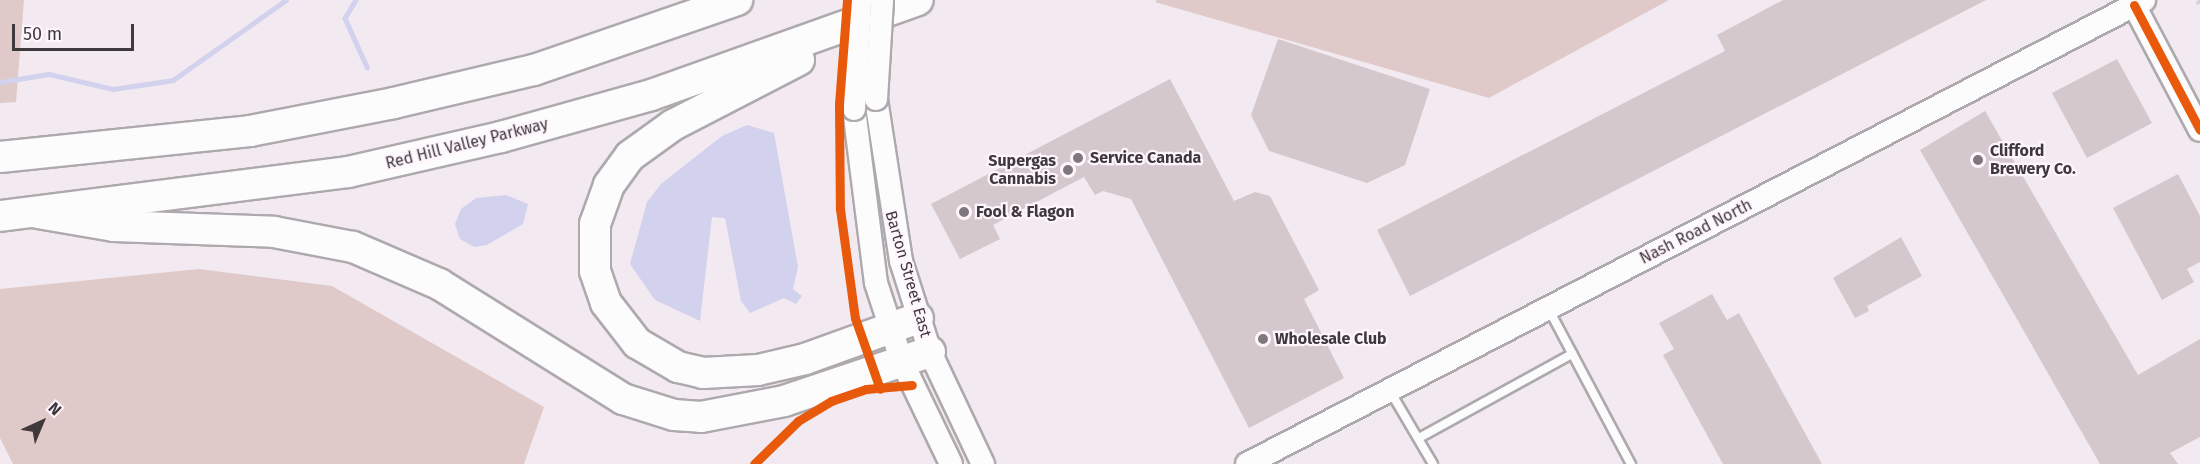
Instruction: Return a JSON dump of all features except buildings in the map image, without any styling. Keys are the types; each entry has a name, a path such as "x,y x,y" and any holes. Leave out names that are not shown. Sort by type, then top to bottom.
{"highway":[{"path":"0,157 250,131 394,103 534,70 737,0"},
{"name":"Red Hill Valley Parkway","path":"0,216 348,172 490,140 651,95 918,0"},
{"path":"843,28 797,61 673,125 637,150 602,204 594,235 595,271 606,303 637,343 678,367 703,373 738,373 805,359 918,318"},
{"path":"38,213 114,226 274,232 353,247 439,284 623,399 674,415 701,417 784,401 930,352"}],"main road":[{"name":"Barton Street East","path":"860,0 854,109 874,271 902,362 951,464"},
{"name":"Barton Street East","path":"882,0 876,99 888,206 918,318 930,352 983,464"},
{"path":"2139,2 2200,130"},
{"name":"Nash Road North","path":"1247,464 2139,2"}],"lane":[{"path":"1548,308 1631,464"},
{"path":"1419,438 1572,354"},
{"path":"1390,390 1433,464"}],"shaded area":[{"path":"0,0 24,0 16,102 0,103"},
{"path":"1157,0 1669,0 1489,98 1155,2"},
{"path":"199,269 332,286 544,407 524,464 13,464 0,438 0,289"}],"water":[{"path":"747,125 774,133 798,267 793,289 802,296 796,304 784,298 750,313 741,301 725,218 712,217 700,321 655,300 630,264 647,202 661,184 722,136"},
{"path":"506,195 528,204 523,224 487,245 474,247 460,239 455,224 461,209 476,198"}],"waterway":[{"path":"0,82 49,74 113,89 173,80 286,0"},
{"path":"356,0 345,18 367,67"}],"railway":[{"path":"2198,0 2200,4"}],"cycle path":[{"path":"847,0 839,104 840,209 855,318 880,389"},
{"path":"2134,5 2200,130"},
{"path":"754,464 798,421 831,401 866,389 912,385"}],"place":[{"name":"Service Canada","path":"1078,158"},
{"name":"Clifford Brewery Co.","path":"1978,160"},
{"name":"Supergas Cannabis","path":"1068,170"},
{"name":"Fool & Flagon","path":"964,212"},
{"name":"Wholesale Club","path":"1263,339"}]}
